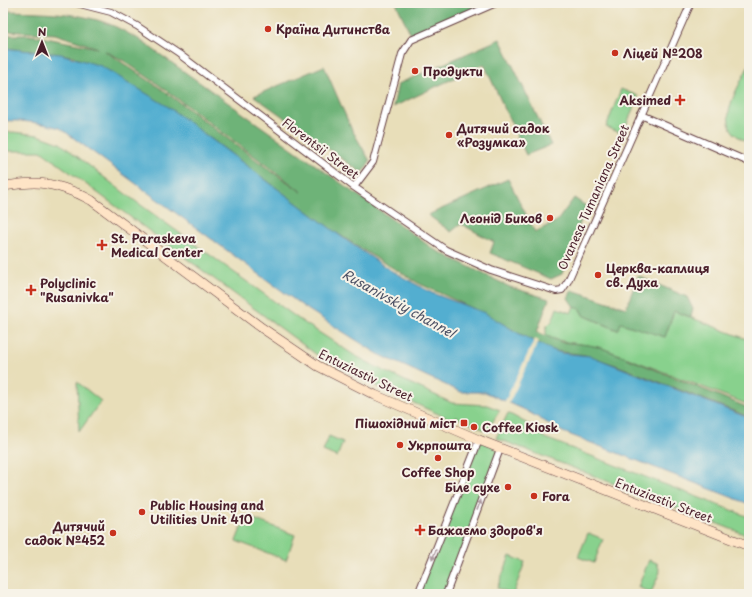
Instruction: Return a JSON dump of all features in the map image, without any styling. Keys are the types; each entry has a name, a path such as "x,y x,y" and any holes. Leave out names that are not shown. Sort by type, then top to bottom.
{"street":[{"name":"Florentsii Street","path":"76,3 111,12 137,26 179,54 354,187 446,250 490,270 544,288 562,290"},
{"path":"354,187 373,162 402,54 411,40 496,3"},
{"name":"Ovanesa Tumaniana Street","path":"562,290 568,281 691,3"},
{"path":"641,115 749,162"},
{"name":"Entuziastiv Street","path":"3,186 35,183 43,184 75,192 91,200 262,328 318,366 375,395 500,449 749,546"},
{"path":"418,594 479,440"},
{"path":"446,594 500,449"}],"green space":[{"path":"396,3 486,3 412,37"},
{"path":"3,11 46,12 75,15 116,27 137,38 435,250 510,287 549,299 537,332 561,342 602,348 749,408 749,417 616,365 585,355 555,351 472,308 418,283 332,230 202,132 73,56 3,48 3,35 30,35 98,48 55,34 3,31","holes":["105,51 124,61 159,85 302,192 271,171 160,88"]},
{"path":"500,39 551,145 526,155 484,64 393,107 398,84"},
{"path":"749,65 749,142 737,136 731,128 729,118 730,108 734,96"},
{"path":"324,66 351,128 370,161 362,173 254,96"},
{"path":"621,89 638,96 623,134 606,127"},
{"path":"13,132 38,135 60,143 127,195 300,320 354,355 452,403 487,405 500,410 487,431 456,417 454,421 436,413 367,381 317,355 41,151 3,151 3,133"},
{"path":"508,179 535,232 557,221 574,198 586,206 562,274 551,279 490,253 494,242 461,224 451,232 428,215"},
{"path":"638,276 687,297 693,309 691,317 674,311 665,337 621,323 618,330 583,315 580,309 574,307 568,298 572,290 626,308"},
{"path":"574,298 583,315 617,330 621,323 665,337 674,311 749,340 749,405 602,348 560,341 546,336 546,327 552,321 557,308 571,313 574,306"},
{"path":"77,382 101,401 79,432"},
{"path":"508,413 528,424 545,438 749,517 749,536 496,438"},
{"path":"329,436 343,442 337,457 323,451"},
{"path":"479,440 500,449 446,594 418,594"},
{"path":"246,516 295,535 286,560 236,541"},
{"path":"588,533 603,539 594,563 578,557"},
{"path":"510,556 525,562 513,594 497,588"},
{"path":"649,560 657,563 660,572 651,593 638,587"}],"water":[{"name":"Rusanivskiy channel","path":"3,48 61,54 101,66 167,106 346,240 390,270 432,293 485,313 518,333 550,349 561,353 591,356 749,418 749,504 563,432 525,410 485,392 461,392 378,354 304,307 60,128 32,122 3,121"}],"pier":[{"path":"535,339 539,341 508,405 504,403"}],"place":[{"name":"Країна Дитинства","path":"268,29"},
{"name":"Ліцей №208","path":"615,53"},
{"name":"Продукти","path":"415,71"},
{"name":"Aksimed","path":"680,100"},
{"name":"Дитячий садок «Розумка»","path":"449,135"},
{"name":"Леонід Биков","path":"550,218"},
{"name":"St. Paraskeva Medical Center","path":"102,245"},
{"name":"Церква-каплиця св. Духа","path":"598,275"},
{"name":"Polyclinic \"Rusanivka\"","path":"31,290"},
{"name":"Пішохідний міст","path":"464,423"},
{"name":"Coffee Kiosk","path":"474,427"},
{"name":"Укрпошта","path":"400,445"},
{"name":"Coffee Shop","path":"438,458"},
{"name":"Біле сухе","path":"508,487"},
{"name":"Fora","path":"534,496"},
{"name":"Public Housing and Utilities Unit 410","path":"142,512"},
{"name":"Бажаємо здоров'я","path":"420,530"},
{"name":"Дитячий садок №452","path":"113,533"}]}
